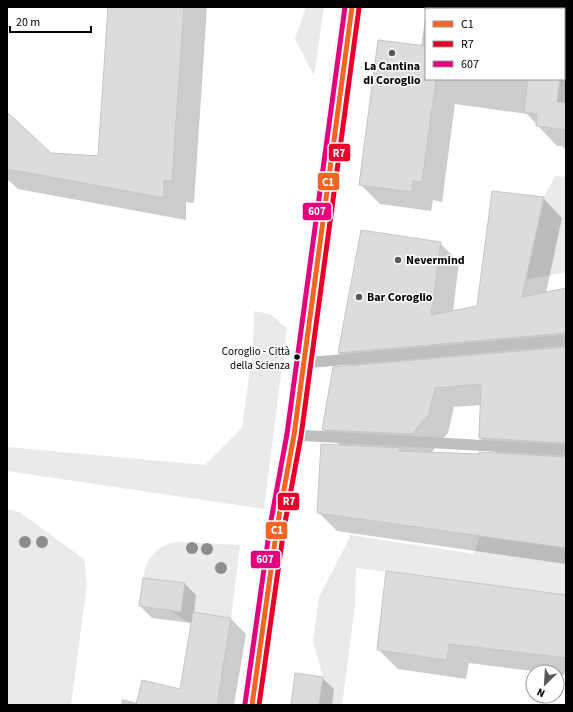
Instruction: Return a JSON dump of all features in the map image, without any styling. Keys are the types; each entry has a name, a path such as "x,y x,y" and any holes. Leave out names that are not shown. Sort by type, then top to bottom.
{"street":[{"path":"252,705 277,527 294,435 352,7"}],"lane":[{"path":"304,362 566,340"},
{"path":"294,435 566,450"}],"shaded area":[{"path":"306,7 324,7 314,76 295,39"},
{"path":"566,35 566,103 557,102 560,80 565,80"},
{"path":"555,176 566,177 566,272 525,280 544,197"},
{"path":"254,311 270,314 287,328 264,509 7,471 7,447 205,465 242,428 253,347"},
{"path":"7,509 19,512 84,559 87,584 71,705 7,705"},
{"path":"351,535 474,554 480,536 566,548 566,595 356,568 355,605 342,705 319,705 323,677 313,641 319,597"},
{"path":"176,542 240,545 231,618 191,624 141,593 146,567 153,554 159,549"}],"building":[{"path":"108,7 184,7 172,181 164,180 164,198 7,169 7,112 51,153 98,156"},
{"path":"378,40 425,46 425,80 436,80 422,182 413,181 412,192 359,185"},
{"path":"528,80 560,80 557,102 566,103 566,130 536,126 537,114 524,112"},
{"path":"492,191 544,197 522,297 566,288 566,333 338,353 361,230 441,242 431,315 477,306"},
{"path":"566,347 566,443 479,438 481,384 435,388 429,414 412,434 322,430 333,367"},
{"path":"321,444 401,448 398,451 479,454 479,452 566,457 566,548 317,513"},
{"path":"386,571 566,595 566,658 449,644 447,660 377,650"},
{"path":"143,578 185,583 181,612 139,606"},
{"path":"193,612 231,618 217,705 136,705 142,680 180,689"},
{"path":"295,673 323,677 319,705 291,705"}],"transit line":[{"name":"607","path":"245,704 270,526 287,434 345,7"},
{"name":"C1","path":"252,705 277,527 294,435 352,7"},
{"name":"R7","path":"259,705 284,528 301,436 359,8"}],"place":[{"name":"La Cantina di Coroglio","path":"392,53"},
{"name":"Nevermind","path":"398,260"},
{"name":"Bar Coroglio","path":"359,297"},
{"name":"Coroglio - Città della Scienza","path":"297,357"}]}
